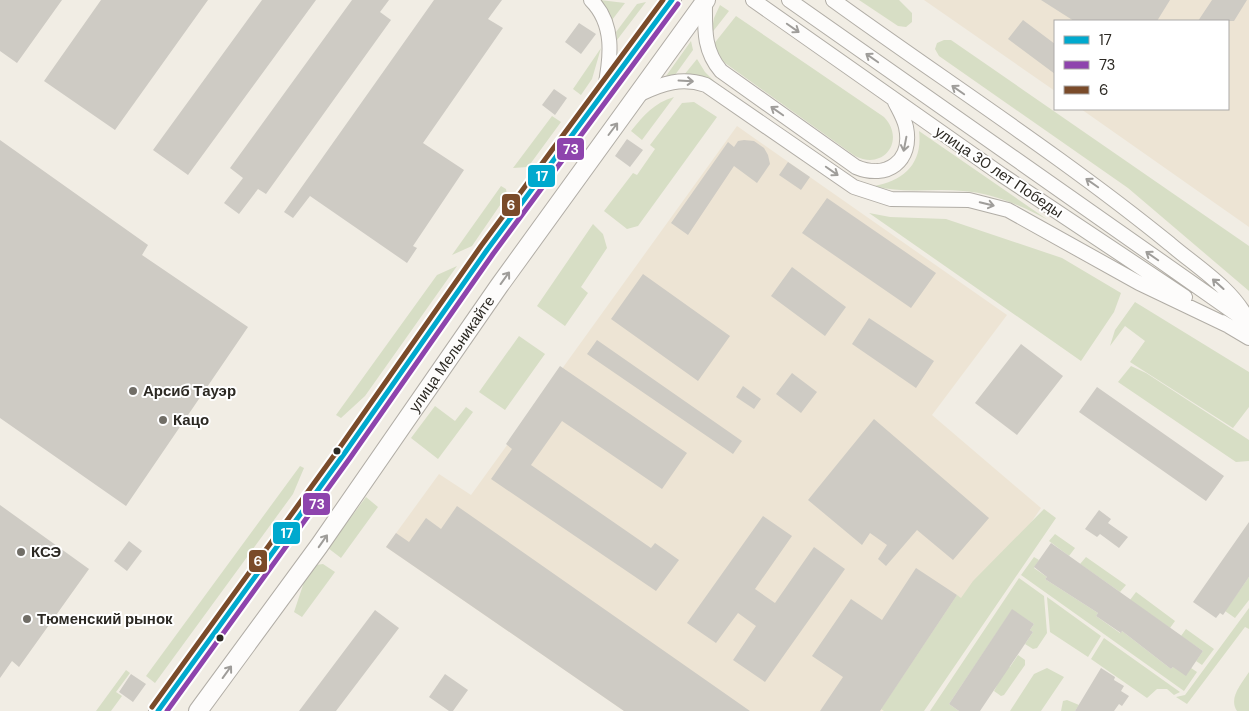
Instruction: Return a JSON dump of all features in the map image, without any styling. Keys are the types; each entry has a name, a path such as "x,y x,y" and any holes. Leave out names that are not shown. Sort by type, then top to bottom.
{"main road":[{"path":"158,711 605,88 672,0"},
{"name":"улица Мельникайте","path":"198,711 319,546 554,210 640,94 706,0"}],"street":[{"path":"591,0 604,16 609,35 610,54 605,88"},
{"path":"706,0 706,46 721,71 856,167 879,173 888,170 903,155 907,140 906,127 893,99"},
{"name":"улица 30 лет Победы","path":"753,0 1002,175 1249,338"},
{"name":"улица 30 лет Победы","path":"789,0 1249,323"},
{"path":"833,0 1116,200 1236,301 1249,323"},
{"path":"640,94 668,82 679,80 706,85 854,187 891,198 969,200 1008,210 1139,283 1229,326"}],"shaded area":[{"path":"924,0 1249,0 1249,227 1082,110 1229,110 1229,20 1054,20 1054,90"},
{"path":"737,126 1007,315 932,415 1041,508 901,711 624,711 386,547 439,474 471,495"}],"green space":[{"path":"600,0 625,3 612,20"},
{"path":"859,0 899,0 912,13 912,22 906,27 898,26"},
{"path":"646,2 617,40 616,32 637,4"},
{"path":"720,5 729,11 711,34 714,18"},
{"path":"736,16 884,117 893,135 889,151 875,159 865,160 855,156 718,57 713,45"},
{"path":"951,40 1249,246 1249,291 1128,188 939,56 935,49 937,43"},
{"path":"691,41 693,50 675,75 666,76"},
{"path":"601,48 592,79 581,95 573,89"},
{"path":"697,59 705,72 718,85 702,78 684,75"},
{"path":"674,97 642,140 631,131 650,110"},
{"path":"694,102 717,117 638,226 627,229 604,211 633,173 637,175 655,149 650,145 682,103"},
{"path":"552,116 561,122 528,167 513,168"},
{"path":"919,131 1048,220 1017,205 986,194 952,190 896,190 874,186 894,180 909,169 918,152"},
{"path":"501,186 506,189 507,195 472,246 452,255"},
{"path":"869,213 890,217 946,219 1062,258 1121,293 1114,312 1081,361"},
{"path":"593,224 603,234 607,248 581,287 588,293 565,326 537,306"},
{"path":"457,266 365,396 341,418 336,415 437,275"},
{"path":"1135,302 1249,372 1249,407 1233,428 1130,362 1145,341 1125,326 1110,346 1115,330"},
{"path":"519,336 545,354 505,410 479,392"},
{"path":"1131,366 1146,373 1249,440 1249,461 1236,462 1118,382"},
{"path":"435,406 455,421 466,407 473,412 438,459 411,438"},
{"path":"300,466 304,468 293,494 155,683 146,676"},
{"path":"366,497 378,507 341,558 328,548"},
{"path":"1044,509 1056,518 924,711 884,711 881,709 957,595 961,598 973,581"},
{"path":"1055,534 1075,548 1069,556 1049,541"},
{"path":"1034,557 1039,560 1034,568 1047,577 1045,579 1098,613 1096,616 1120,633 1122,631 1171,669 1173,667 1191,668 1197,672 1184,691 1021,575"},
{"path":"1086,557 1126,585 1120,592 1080,564"},
{"path":"323,564 335,572 302,617 294,612 304,582 316,565"},
{"path":"1249,577 1249,600 1235,618 1225,611"},
{"path":"1019,578 1044,596 1047,633 1037,648 1033,649 1025,644 1033,632 1030,630 1034,624 1012,610 949,704 959,711 930,711"},
{"path":"1136,592 1175,621 1170,628 1130,600"},
{"path":"1047,597 1101,636 1088,657 1050,632"},
{"path":"1249,608 1249,629 1245,627 1187,704 1176,697 1185,695"},
{"path":"1186,629 1214,649 1202,665 1196,661 1203,651 1181,636"},
{"path":"1104,638 1180,692 1174,695 1167,689 1157,689 1147,698 1091,659"},
{"path":"1018,655 1025,660 1025,665 1004,695 1001,696 994,691 1007,666 1010,667"},
{"path":"1047,668 1064,677 1041,711 1010,711 1034,674"},
{"path":"126,670 130,673 116,692 122,696 111,711 96,711"},
{"path":"1249,672 1249,711 1237,711 1234,701 1235,696"},
{"path":"1067,700 1079,705 1075,711 1061,711 1063,701"}],"building":[{"path":"0,0 62,0 17,63 0,51"},
{"path":"101,0 208,0 115,130 44,81"},
{"path":"262,0 316,0 188,175 153,150"},
{"path":"352,0 389,0 380,12 391,20 266,194 258,189 239,214 224,203 243,178 230,168"},
{"path":"434,0 502,0 488,19 503,28 423,143 464,170 413,246 417,248 407,263 310,196 293,218 284,212"},
{"path":"1041,0 1170,0 1158,20 1072,20"},
{"path":"1212,0 1247,0 1234,21 1199,20"},
{"path":"1023,20 1054,43 1054,73 1008,39"},
{"path":"579,23 596,34 581,54 565,42"},
{"path":"554,89 567,98 555,115 542,105"},
{"path":"627,139 643,150 630,167 615,156"},
{"path":"0,140 148,245 142,255 248,327 126,506 0,418"},
{"path":"738,141 754,141 764,148 768,155 770,164 757,183 734,166 688,235 671,223 728,142 734,147"},
{"path":"788,162 810,177 801,190 779,175"},
{"path":"827,198 936,273 911,308 802,233"},
{"path":"792,267 846,307 825,336 771,296"},
{"path":"643,274 730,336 698,381 611,319"},
{"path":"869,318 934,361 916,388 852,344"},
{"path":"597,340 742,441 733,454 587,354"},
{"path":"1021,344 1063,376 1017,435 975,403"},
{"path":"560,366 687,453 662,489 562,421 531,465 651,548 655,543 679,560 656,591 491,479 512,449 506,444"},
{"path":"792,373 817,392 801,413 776,394"},
{"path":"743,386 761,399 754,409 736,397"},
{"path":"1097,387 1224,476 1206,501 1079,412"},
{"path":"874,419 989,518 953,560 917,530 886,566 878,559 887,545 870,533 862,545 808,500"},
{"name":"Тюменский рынок","path":"0,505 89,569 19,667 12,661 0,678"},
{"path":"457,506 750,711 624,711 386,547 396,533 409,542 426,518 441,529"},
{"path":"1099,510 1111,519 1108,523 1128,537 1119,548 1100,534 1097,537 1085,529"},
{"path":"763,516 792,536 755,589 775,603 814,547 845,569 765,682 733,660 756,626 738,613 716,643 687,623"},
{"path":"1249,522 1249,577 1223,615 1220,613 1216,618 1193,602"},
{"path":"129,541 142,551 127,571 114,561"},
{"path":"1051,543 1203,651 1186,676 1173,667 1171,669 1122,631 1121,633 1096,616 1098,613 1045,579 1047,577 1034,567"},
{"path":"916,568 957,595 880,711 820,711 843,677 812,656 851,599 882,620"},
{"path":"1012,609 1034,624 1030,630 1033,632 980,711 959,711 949,704"},
{"path":"375,610 399,628 336,711 299,711"},
{"path":"1101,668 1115,677 1114,680 1124,686 1121,691 1129,696 1122,706 1119,704 1114,711 1075,711"},
{"path":"131,674 146,684 133,702 119,692"},
{"path":"445,674 468,690 453,711 449,711 429,697"}],"transit line":[{"name":"6","path":"152,707 338,450 481,246 663,0"},
{"name":"17","path":"158,711 344,454 487,250 672,0"},
{"name":"73","path":"167,711 350,458 493,254 678,4"}],"place":[{"name":"Арсиб Тауэр","path":"133,391"},
{"name":"Кацо","path":"163,420"},
{"name":"КСЭ","path":"21,552"},
{"name":"Тюменский рынок","path":"27,619"}]}
